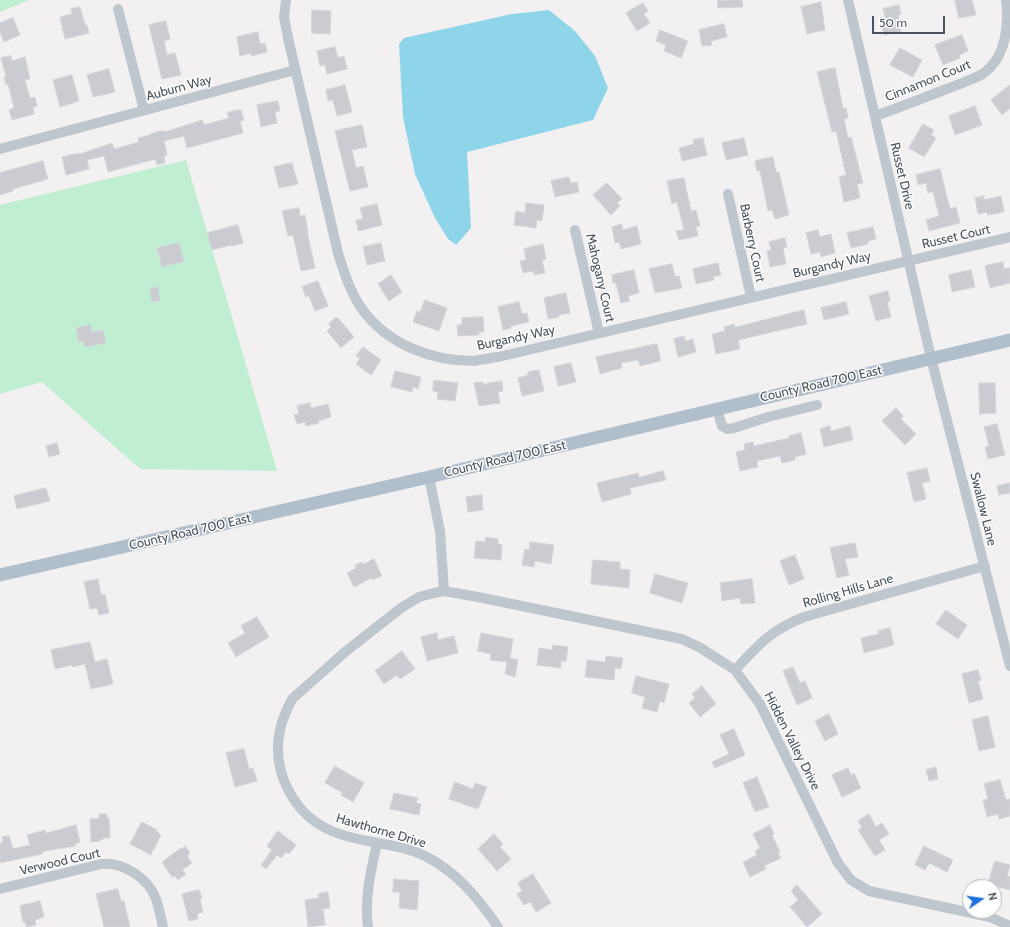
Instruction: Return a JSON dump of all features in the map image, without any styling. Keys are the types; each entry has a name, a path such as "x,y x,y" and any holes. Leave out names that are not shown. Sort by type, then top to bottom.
{"main road":[{"name":"County Road 700 East","path":"0,575 429,477 1010,340"}],"street":[{"path":"286,0 284,11 285,24 295,70"},
{"name":"Russet Drive","path":"848,0 931,358"},
{"name":"Cinnamon Court","path":"874,116 916,101 984,73 995,61 1003,48 1006,29 1006,0"},
{"path":"118,9 144,110"},
{"name":"Auburn Way","path":"0,149 295,70"},
{"name":"Burgandy Way","path":"295,70 343,269 357,302 362,310 378,326 398,341 417,351 450,360 474,361 498,357 599,332 908,261"},
{"name":"Barberry Court","path":"728,194 750,297"},
{"name":"Mahogany Court","path":"575,230 599,332"},
{"name":"Russet Court","path":"908,261 1010,237"},
{"name":"Swallow Lane","path":"931,358 1010,666"},
{"path":"717,409 722,426 727,429 773,415 817,405"},
{"path":"429,477 440,531 444,591"},
{"name":"Rolling Hills Lane","path":"735,670 764,640 789,623 804,617 985,566"},
{"name":"Hidden Valley Drive","path":"444,591 545,610 682,639 699,647 735,670 760,704 838,864 851,880 869,891 990,917 1010,926"},
{"name":"Hawthorne Drive","path":"444,591 427,594 410,602 345,652 292,699 280,731 278,754 282,776 289,792 298,806 314,821 333,832 411,850 424,856 450,871 472,891 498,927"},
{"path":"368,927 367,902 369,879 377,843"},
{"name":"Verwood Court","path":"0,889 101,864 117,865 137,875 148,886 156,900 163,927"}],"green space":[{"path":"0,0 29,0 0,12"},
{"path":"186,160 277,471 140,469 42,382 0,394 0,205"}],"water":[{"path":"549,10 575,31 595,56 608,88 593,120 467,152 471,228 456,245 448,239 435,218 415,174 403,117 399,44 404,38 512,14"}],"building":[{"path":"718,0 742,0 743,7 718,8"},
{"path":"955,0 972,0 976,15 959,18"},
{"path":"821,2 825,30 807,34 801,7"},
{"path":"643,3 648,11 644,14 650,23 637,31 626,13"},
{"path":"899,5 901,14 898,15 901,32 884,35 880,18 885,17 883,9"},
{"path":"80,7 89,33 65,39 60,17 72,14 71,9"},
{"path":"312,10 331,11 330,34 312,33"},
{"path":"13,18 20,35 4,42 0,32 0,23"},
{"path":"166,21 170,39 164,41 167,55 175,53 181,75 162,79 149,25"},
{"path":"724,24 727,37 711,41 712,45 702,46 699,30"},
{"path":"660,30 688,41 681,58 664,51 666,45 656,41"},
{"path":"258,32 260,44 265,43 267,52 251,56 251,53 240,56 237,37"},
{"path":"962,35 968,51 959,55 960,58 943,65 935,45"},
{"path":"335,47 338,58 344,56 347,69 327,74 325,65 320,66 317,51"},
{"path":"900,48 922,60 913,77 890,65"},
{"path":"11,56 12,61 25,57 30,79 25,80 30,98 35,97 37,106 33,107 34,114 12,120 9,110 14,108 8,84 6,85 4,77 6,76 1,58"},
{"path":"835,68 843,109 846,108 848,118 844,119 848,138 851,137 863,183 857,184 860,198 844,202 839,177 846,175 836,131 832,132 817,72"},
{"path":"109,69 115,92 93,97 87,75"},
{"path":"72,75 79,101 60,107 53,80"},
{"path":"345,85 352,112 337,116 333,100 328,101 326,90"},
{"path":"1010,85 1010,108 1002,115 991,100"},
{"path":"278,101 280,111 275,112 277,123 261,127 257,105"},
{"path":"975,106 982,125 955,135 949,116"},
{"path":"241,110 244,120 240,121 243,133 187,148 184,136 164,141 167,155 164,156 165,163 157,165 155,159 108,172 104,156 87,160 89,169 66,175 62,157 80,154 112,143 114,149 139,142 138,138 159,131 165,132 202,120 204,125 229,118 227,113"},
{"path":"923,124 934,130 931,135 936,138 924,157 909,148"},
{"path":"362,125 367,147 352,150 356,168 363,166 368,187 350,191 335,131"},
{"path":"703,138 707,155 682,161 679,148 694,144 693,140"},
{"path":"744,138 748,155 726,160 722,143"},
{"path":"773,157 776,172 779,172 789,215 775,219 772,210 768,211 760,171 757,171 755,161"},
{"path":"43,161 48,179 13,189 13,191 0,195 0,173"},
{"path":"292,163 298,184 279,188 274,167"},
{"path":"940,169 950,209 956,207 960,223 929,231 926,220 939,216 933,192 928,193 926,183 918,185 916,175"},
{"path":"569,177 571,183 577,182 579,192 555,197 551,181"},
{"path":"684,178 691,211 696,210 700,226 696,227 698,236 679,240 676,231 684,230 677,202 672,204 667,181"},
{"path":"607,183 622,199 617,203 620,206 611,215 593,195"},
{"path":"984,196 984,200 1001,196 1004,212 988,215 987,212 978,214 975,198"},
{"path":"526,203 544,205 542,221 537,220 536,228 514,225 516,211 525,213"},
{"path":"377,204 382,225 358,231 356,220 363,219 360,208"},
{"path":"299,208 300,216 305,215 315,268 301,271 293,235 288,236 282,211"},
{"path":"622,224 623,230 637,226 641,244 621,249 619,242 615,243 612,227"},
{"path":"238,225 243,243 212,250 207,233"},
{"path":"873,227 876,239 868,241 868,244 851,248 847,233"},
{"path":"818,230 820,237 831,234 835,253 821,257 820,252 811,254 806,233"},
{"path":"785,238 787,247 783,248 786,264 770,267 767,251 771,250 769,242"},
{"path":"179,243 184,261 162,267 157,248"},
{"path":"381,243 385,261 367,265 363,247"},
{"path":"543,244 546,259 542,260 545,273 534,275 533,271 523,273 520,261 526,260 524,249"},
{"path":"1003,262 1004,269 1010,268 1010,283 990,288 985,266"},
{"path":"718,263 721,275 713,277 714,280 696,284 693,269"},
{"path":"672,264 675,277 679,276 682,288 655,293 649,269"},
{"path":"634,270 639,293 628,296 630,301 621,303 616,283 613,283 612,275"},
{"path":"971,270 975,287 952,292 949,275"},
{"path":"391,275 402,292 389,301 378,284"},
{"path":"318,281 328,306 315,311 309,296 306,297 302,287"},
{"path":"158,287 160,301 152,302 150,289"},
{"path":"888,291 890,301 887,302 891,317 876,321 869,296"},
{"path":"566,293 570,313 548,319 544,298"},
{"path":"425,300 447,308 439,331 413,322 417,311 420,312"},
{"path":"519,302 522,314 527,313 529,322 511,326 511,328 503,330 498,307"},
{"path":"846,302 849,314 824,320 821,308"},
{"path":"804,310 807,324 738,340 740,349 716,354 712,334 725,331 724,327 734,324 735,327"},
{"path":"483,317 484,332 479,332 479,335 458,336 457,325 462,325 462,318"},
{"path":"335,318 338,318 354,337 341,348 327,331 331,327 329,324"},
{"path":"91,325 92,332 103,330 106,343 85,347 84,341 79,342 76,328"},
{"path":"684,336 686,341 693,339 696,352 678,357 674,339"},
{"path":"657,344 661,361 640,366 638,360 621,363 622,368 600,374 596,357"},
{"path":"363,347 381,360 371,375 356,364 360,358 356,356"},
{"path":"571,363 576,382 558,386 554,367"},
{"path":"539,370 544,391 522,396 518,378 528,375 528,372"},
{"path":"395,371 421,377 418,389 413,387 412,392 391,387"},
{"path":"434,380 458,383 455,401 437,399 438,392 433,391"},
{"path":"502,381 503,391 498,392 500,403 479,406 474,383 483,382 483,384"},
{"path":"979,383 995,383 996,413 980,414"},
{"path":"310,403 311,408 328,404 331,417 318,421 319,423 306,426 305,422 297,424 294,415 299,414 297,406"},
{"path":"896,408 903,416 901,419 916,434 905,445 882,421"},
{"path":"997,424 1005,455 988,459 985,447 989,446 984,427"},
{"path":"830,426 831,431 850,426 853,440 824,447 820,429"},
{"path":"801,433 806,454 795,457 795,460 782,463 780,456 757,461 758,467 740,471 736,452 745,450 744,444 753,442 754,446 789,438 789,436"},
{"path":"57,443 60,454 49,457 46,446"},
{"path":"927,468 930,481 922,483 926,499 914,502 907,473"},
{"path":"663,471 666,480 630,488 631,494 602,502 597,483 638,473 639,477"},
{"path":"1010,483 1010,493 999,495 997,486"},
{"path":"46,488 50,501 17,509 14,496"},
{"path":"482,495 483,510 468,512 466,497"},
{"path":"486,537 498,539 498,544 502,545 501,560 474,558 476,541 485,542"},
{"path":"530,542 554,545 551,564 535,561 534,567 522,565 525,549 529,550"},
{"path":"855,543 858,557 845,559 849,575 837,578 830,548"},
{"path":"795,555 804,579 789,585 780,561"},
{"path":"374,559 382,576 372,580 371,578 354,587 347,573 356,568 355,565 362,562 364,564"},
{"path":"593,560 620,562 620,569 630,570 629,588 591,584"},
{"path":"655,574 688,583 682,603 650,593"},
{"path":"98,579 101,595 105,594 109,613 99,615 97,608 90,609 84,582"},
{"path":"752,579 755,603 741,604 740,598 722,601 720,583"},
{"path":"946,610 967,625 958,639 936,624"},
{"path":"257,617 269,637 236,657 228,643 245,633 241,626"},
{"path":"890,628 894,645 864,653 861,638 879,634 878,631"},
{"path":"437,633 438,640 454,636 458,653 427,661 421,637"},
{"path":"481,633 513,639 510,658 518,660 515,677 505,674 507,662 490,660 491,654 478,651"},
{"path":"90,642 95,662 107,659 113,684 91,689 85,664 55,669 51,650"},
{"path":"553,645 568,647 566,661 561,661 561,668 537,665 539,648 552,650"},
{"path":"402,651 415,669 400,679 397,675 384,684 375,671"},
{"path":"606,656 623,658 621,669 615,668 614,680 585,677 587,660 605,662"},
{"path":"793,667 800,683 805,681 812,698 797,705 783,671"},
{"path":"978,670 981,680 978,681 983,699 969,703 962,674"},
{"path":"636,676 669,684 664,703 660,701 657,712 642,708 645,697 632,693"},
{"path":"702,686 716,704 700,717 689,703 695,698 692,694"},
{"path":"829,714 838,734 825,741 815,721"},
{"path":"988,716 995,747 979,751 972,720"},
{"path":"734,729 745,755 715,768 712,762 729,754 720,735"},
{"path":"244,749 249,769 253,768 257,781 235,787 226,753"},
{"path":"335,766 364,783 353,802 341,795 343,793 325,783"},
{"path":"936,767 938,779 929,781 926,770"},
{"path":"848,768 851,775 854,773 861,788 842,797 832,775"},
{"path":"757,777 769,807 755,812 743,783"},
{"path":"1000,780 1006,800 1010,799 1010,816 999,819 998,814 987,817 983,800 988,799 984,784"},
{"path":"455,782 473,789 475,783 487,787 478,809 449,799"},
{"path":"394,793 418,798 416,803 421,804 419,815 390,809"},
{"path":"99,814 107,814 107,818 109,818 110,838 103,838 104,839 100,841 91,842 90,819 99,818"},
{"path":"869,814 876,827 882,823 889,834 879,840 885,850 875,856 858,830 862,828 858,821"},
{"path":"142,822 157,830 156,831 161,835 153,851 152,849 151,855 130,844"},
{"path":"76,825 80,842 75,844 75,846 42,852 42,854 0,863 0,843 3,842 2,837 9,836 13,849 30,845 27,835 45,830 46,833"},
{"path":"770,825 774,834 772,835 780,852 778,853 781,858 764,866 766,869 750,877 743,862 757,855 755,851 760,848 753,834"},
{"path":"278,831 296,845 289,854 286,852 281,858 277,855 266,869 261,865 272,850 267,846"},
{"path":"494,834 503,844 500,847 511,859 497,871 478,849"},
{"path":"185,846 190,853 187,856 192,863 182,870 186,874 178,880 175,876 172,877 162,862"},
{"path":"924,846 953,860 947,872 929,863 925,870 915,865"},
{"path":"995,861 1010,865 1007,876 1010,877 1010,890 1002,888 1002,879 990,879"},
{"path":"533,874 551,903 536,912 530,902 524,905 517,894 522,891 518,883"},
{"path":"394,879 419,881 417,910 399,908 400,892 393,892"},
{"path":"797,885 822,914 807,927 790,907 798,900 791,891"},
{"path":"118,889 121,901 124,901 130,927 104,927 96,894"},
{"path":"199,890 202,898 200,899 203,912 197,914 198,919 189,921 182,894"},
{"path":"328,892 330,908 323,909 325,925 308,927 305,900 319,898 318,894"},
{"path":"40,901 44,917 35,920 36,925 26,927 25,922 23,922 20,906"}]}
